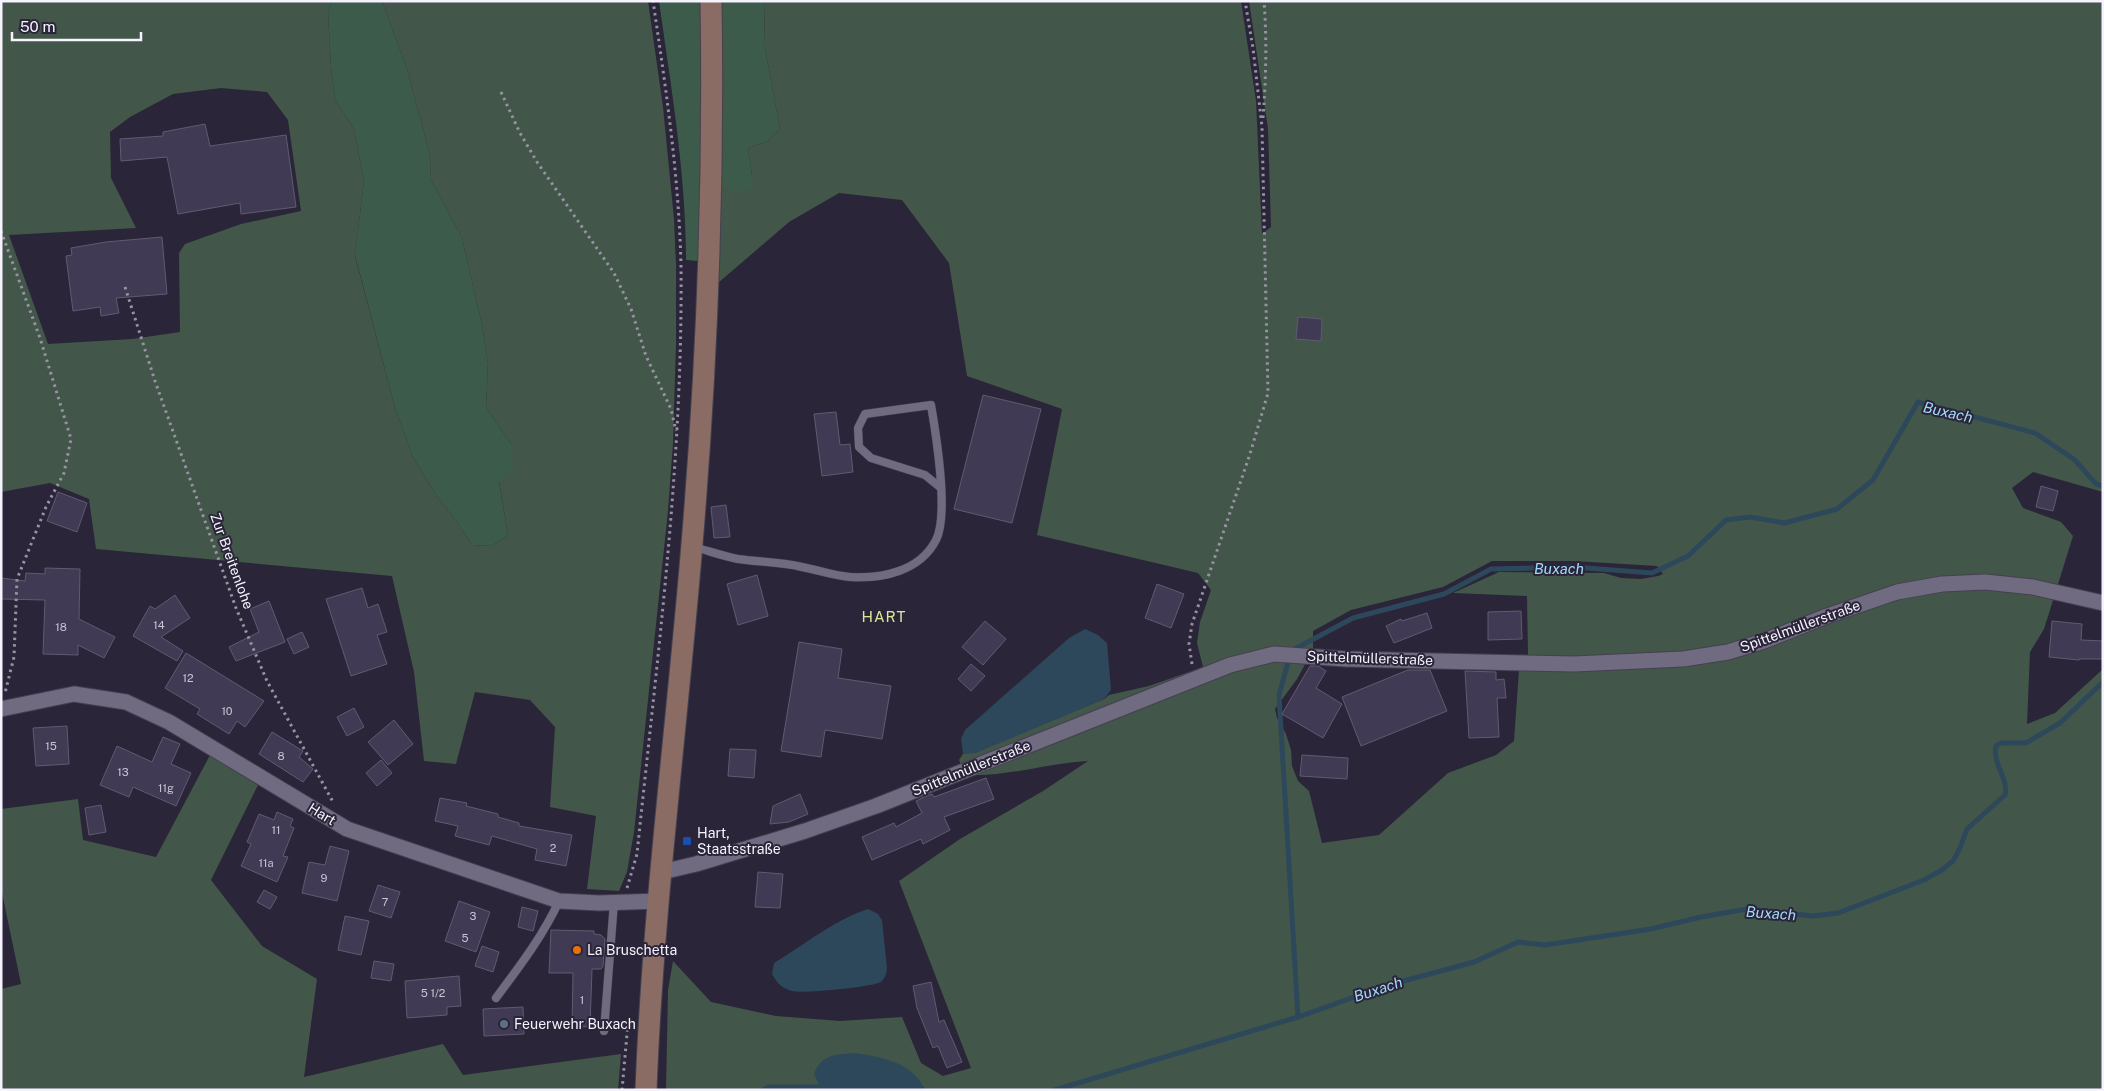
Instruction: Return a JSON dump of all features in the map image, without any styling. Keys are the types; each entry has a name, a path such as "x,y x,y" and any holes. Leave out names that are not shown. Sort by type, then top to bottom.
{"main road":[{"path":"646,1090 649,1016 692,546 708,248 712,58 711,1"}],"street":[{"name":"Spittelmüllerstraße","path":"662,872 696,864 805,831 876,806 1198,680 1230,665 1274,654 1346,658 1574,664 1683,660 1728,652 1755,644 1897,592 1942,584 1985,582 2033,587 2103,603"},
{"name":"Hart","path":"2,708 74,694 126,702 170,722 347,829 404,850 560,901 660,901"}],"lane":[{"path":"692,546 737,558 800,566 849,577 873,577 902,571 920,559 936,540 942,517 938,444 931,405 866,414 858,428 858,447 871,458 925,475 940,488"},
{"path":"496,998 530,951 560,901"},
{"path":"604,1031 620,902"}],"path":[{"path":"620,902 626,892 639,834 677,438 681,332 679,216 670,119 653,1"},
{"path":"1198,680 1190,659 1189,644 1192,624 1250,454 1268,393 1262,127 1253,48 1245,1"},
{"path":"1262,127 1266,76 1264,1"},
{"path":"501,92 520,133 537,162 614,273 631,308 646,356 671,409 677,438"},
{"path":"1,231 40,338 71,439 64,474 46,507 17,579 14,657 2,708"},
{"name":"Zur Breitenlohe","path":"125,287 155,381 236,608 267,680 347,829"}],"green space":[{"path":"1,1 331,1 328,13 335,100 354,129 364,181 355,256 395,408 413,457 436,495 472,545 491,546 508,536 499,481 511,444 486,407 488,364 482,325 462,238 430,178 431,158 406,66 382,1 648,1 663,107 674,219 676,344 673,443 668,511 634,832 627,872 619,891 587,889 596,816 550,807 555,727 530,700 475,692 456,764 424,761 414,672 392,576 96,549 89,499 50,483 1,492","holes":["221,88 267,92 288,120 301,211 241,224 185,244 179,253 180,332 132,339 48,344 9,235 136,228 111,178 110,132 130,117 173,94"]},
{"path":"331,1 382,1 406,66 431,158 430,178 462,238 482,325 488,364 486,407 511,444 514,472 499,482 508,536 491,546 472,545 436,495 413,457 395,408 355,255 364,181 354,129 335,100 328,13"},
{"path":"659,1 704,1 702,257 698,261 686,260 681,163"},
{"path":"718,1 764,1 765,48 780,129 768,141 748,148 752,176 751,188 741,191 730,190 718,182"},
{"path":"764,1 1241,1 1256,101 1262,234 1271,227 1268,129 1249,1 2103,1 2103,492 2033,472 2012,488 2023,508 2061,522 2073,536 2044,629 2030,652 2027,724 2055,713 2103,669 2103,1090 925,1090 924,1087 818,1087 821,1090 666,1090 668,990 673,961 711,1002 776,1016 840,1021 902,1017 921,1063 943,1076 971,1068 899,881 960,839 1043,791 1088,761 997,774 966,775 959,760 963,754 976,752 1104,699 1109,695 1149,686 1203,667 1197,643 1200,622 1211,590 1198,573 1037,535 1062,409 967,376 949,263 902,200 839,193 789,222 718,283 718,182 752,176 748,148 768,141 780,129 765,48","holes":["1492,561 1573,561 1657,566 1663,574 1641,579 1621,578 1604,573 1499,572 1453,593 1527,596 1528,654 1526,658 1606,657 1700,651 1752,639 1964,577 1837,618 1650,667 1519,670 1514,741 1496,755 1448,773 1379,835 1322,843 1309,791 1298,781 1292,766 1291,750 1286,734 1277,718 1275,709 1297,679 1313,650 1313,631 1351,610 1443,587"]},
{"path":"210,755 258,785 211,880 262,946 317,979 304,1077 443,1044 463,1075 621,1054 618,1090 1,1090 1,989 21,984 1,888 1,809 78,799 83,840 156,857"}],"water":[{"path":"1085,629 1098,635 1107,643 1111,690 1104,699 976,753 963,754 961,739 965,730 1069,638"},
{"path":"868,909 878,914 882,920 887,972 881,982 852,988 798,992 782,987 778,983 772,974 774,963 831,926"},
{"path":"855,1053 895,1062 913,1073 925,1090 821,1090 814,1074 821,1062 830,1056"}],"building":[{"path":"205,124 210,146 286,135 296,207 241,214 240,203 178,214 167,157 121,161 120,139 163,136 163,132"},
{"path":"162,237 167,294 116,298 119,313 101,316 100,307 73,311 66,256 72,255 71,248 106,242"},
{"path":"1298,317 1322,319 1321,341 1296,339"},
{"path":"983,395 1041,409 1012,523 954,509"},
{"path":"836,412 840,445 850,444 853,472 822,476 814,414"},
{"path":"2041,486 2058,491 2053,511 2036,507"},
{"path":"58,492 87,503 77,532 47,521"},
{"path":"726,505 730,537 714,538 711,507"},
{"path":"45,568 80,569 79,619 115,637 104,658 78,645 78,655 43,654 45,600 1,599 1,578 25,581 26,573 45,574"},
{"path":"757,575 768,616 738,625 727,584"},
{"path":"1157,584 1184,594 1171,628 1145,618"},
{"path":"362,588 368,608 378,604 387,632 377,635 387,664 351,676 326,599"},
{"path":"175,595 190,618 161,637 183,651 177,661 133,636 150,606 155,609"},
{"path":"269,601 285,642 236,661 229,647 259,632 250,609"},
{"path":"1521,611 1522,639 1488,640 1488,612"},
{"path":"1427,613 1432,628 1394,643 1386,626 1401,619 1402,621"},
{"path":"985,621 1006,639 983,665 962,647"},
{"path":"2052,621 2082,624 2081,640 2103,641 2103,659 2079,660 2049,657"},
{"path":"302,632 309,647 294,654 287,639"},
{"path":"799,642 842,649 838,678 891,686 882,739 825,730 821,757 781,751"},
{"path":"186,653 264,701 245,727 237,721 229,734 197,714 200,709 165,688"},
{"path":"971,664 985,676 971,691 958,679"},
{"path":"1310,666 1318,666 1326,671 1316,688 1342,704 1323,738 1282,714"},
{"path":"1408,670 1430,670 1447,711 1361,746 1342,697"},
{"path":"1465,671 1496,672 1496,680 1504,679 1506,698 1497,698 1499,737 1469,738"},
{"path":"354,708 364,727 347,736 337,717"},
{"path":"394,720 413,744 388,765 368,742"},
{"path":"67,726 69,764 36,766 33,728"},
{"path":"272,732 303,751 299,757 313,769 303,782 259,754"},
{"path":"163,737 180,744 171,764 191,773 176,806 133,787 129,797 100,785 117,746 152,762"},
{"path":"730,749 756,750 754,778 728,776"},
{"path":"1302,755 1348,758 1347,779 1300,776"},
{"path":"381,760 392,773 377,786 366,773"},
{"path":"986,778 994,799 944,817 950,830 923,844 921,839 872,860 862,837 894,823 896,827 922,813 916,801 924,797 932,794 934,797"},
{"path":"800,794 808,814 789,822 770,824 773,806"},
{"path":"440,798 467,803 466,806 498,814 498,817 519,823 519,826 572,835 566,866 535,860 537,849 492,836 489,845 455,836 458,826 435,821"},
{"path":"101,805 106,832 89,835 85,808"},
{"path":"277,812 293,819 290,826 294,828 283,856 288,857 277,882 241,866 251,844 247,842 259,814 274,820"},
{"path":"330,846 349,851 337,901 302,893 309,862 325,865"},
{"path":"758,872 783,874 780,908 755,907"},
{"path":"378,885 400,892 391,918 369,911"},
{"path":"264,890 277,897 270,909 257,902"},
{"path":"459,901 490,912 476,952 445,941"},
{"path":"522,907 538,911 533,931 518,927"},
{"path":"345,916 369,921 361,955 338,950"},
{"path":"551,930 594,931 594,934 601,935 605,939 603,966 601,969 592,969 590,1027 572,1026 573,973 549,973"},
{"path":"482,946 499,952 493,972 475,966"},
{"path":"374,961 394,964 391,981 371,978"},
{"path":"459,976 461,1006 447,1007 447,1015 407,1018 405,981"},
{"path":"931,982 939,1022 944,1020 962,1062 947,1068 938,1046 933,1048 917,1008 913,986"},
{"path":"523,1007 524,1034 484,1036 483,1009"}],"waterway":[{"name":"Buxach","path":"1293,650 1353,618 1444,594 1491,569 1573,567 1652,573 1688,556 1726,520 1750,517 1784,523 1837,509 1873,480 1918,402 2035,433 2075,460 2096,484 2103,486"},
{"name":"Buxach","path":"1288,662 1279,695 1298,1017"},
{"name":"Buxach","path":"1055,1090 1298,1017 1385,986 1474,962 1518,942 1545,945 1651,929 1701,917 1747,909 1813,916 1838,913 1924,880 1953,861 1967,829 2005,795 2005,783 1996,759 1996,746 2001,743 2026,743 2060,723 2103,682"},
{"name":"Buxach","path":"763,1090 769,1087 824,1087"}],"place":[{"name":"Hart, Staatsstraße","path":"687,841"},
{"name":"La Bruschetta","path":"577,950"},
{"name":"Feuerwehr Buxach","path":"504,1024"}],"district":[{"name":"HART","path":"884,616"}]}
